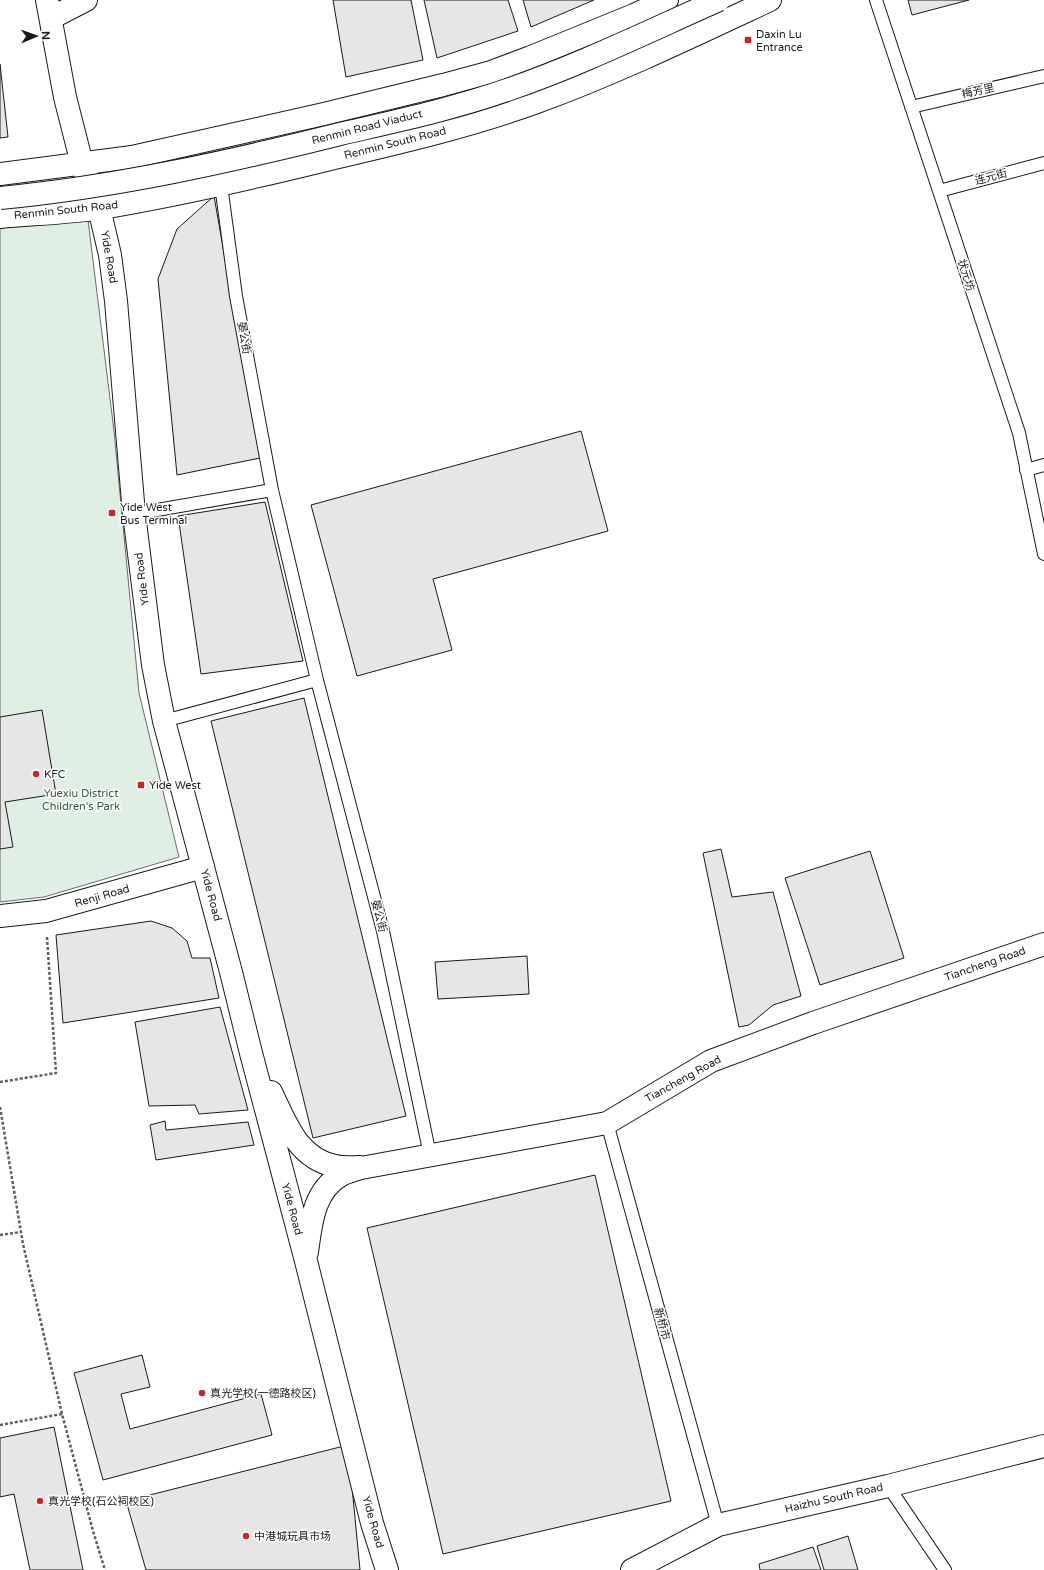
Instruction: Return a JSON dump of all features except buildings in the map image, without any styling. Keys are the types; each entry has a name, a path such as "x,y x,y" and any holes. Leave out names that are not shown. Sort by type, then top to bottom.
{"main road":[{"path":"49,9 86,0"},
{"path":"0,174 132,157 324,114 491,72 568,42 667,0"},
{"name":"Renmin Road Viaduct","path":"0,198 70,190 192,169 473,102 577,64 718,0"},
{"name":"Renmin South Road","path":"0,217 99,208 222,185 401,142 490,118 538,102 584,83 770,0"},
{"name":"Yide Road","path":"49,9 65,97 82,164 99,208 110,255 116,300 134,514 153,665 164,721 231,972 369,1509 387,1570"},
{"name":"Renji Road","path":"0,916 46,911 203,867"},
{"name":"Tiancheng Road","path":"361,1168 607,1123 711,1061 813,1023 1044,944"},
{"path":"251,1053 299,1145 315,1159 336,1167 361,1168"},
{"path":"306,1261 311,1224 321,1194 340,1176 361,1168"},
{"name":"Haizhu South Road","path":"632,1570 718,1525 888,1486 1044,1446"}],"lane":[{"name":"状元坊","path":"876,0 1018,433 1042,532 1044,554"},
{"name":"梅芳里","path":"911,107 1044,76"},
{"name":"连元街","path":"939,191 1044,164"},
{"name":"晏公街","path":"222,185 236,296 272,490 317,680 383,931 430,1155"},
{"path":"1026,470 1044,465"},
{"path":"134,514 272,490"},
{"path":"164,721 317,680"},
{"name":"新桥市","path":"607,1123 718,1525"},
{"path":"888,1486 945,1570"}],"path":[{"path":"0,1082 56,1073 46,911"},
{"path":"0,1107 21,1232 62,1414 93,1531 105,1570"},
{"path":"0,1235 21,1232"},
{"path":"0,1425 62,1414"}],"green space":[{"name":"Yuexiu District Children's Park","path":"88,220 114,431 139,693 179,857 44,897 0,902 0,228"}],"place":[{"name":"Daxin Lu Entrance","path":"748,40"},
{"name":"Yide West Bus Terminal","path":"112,513"},
{"name":"KFC","path":"36,774"},
{"name":"Yide West","path":"141,785"},
{"name":"真光学校(一德路校区)","path":"202,1393"},
{"name":"真光学校(石公祠校区)","path":"40,1501"},
{"name":"中港城玩具市场","path":"246,1536"}]}
